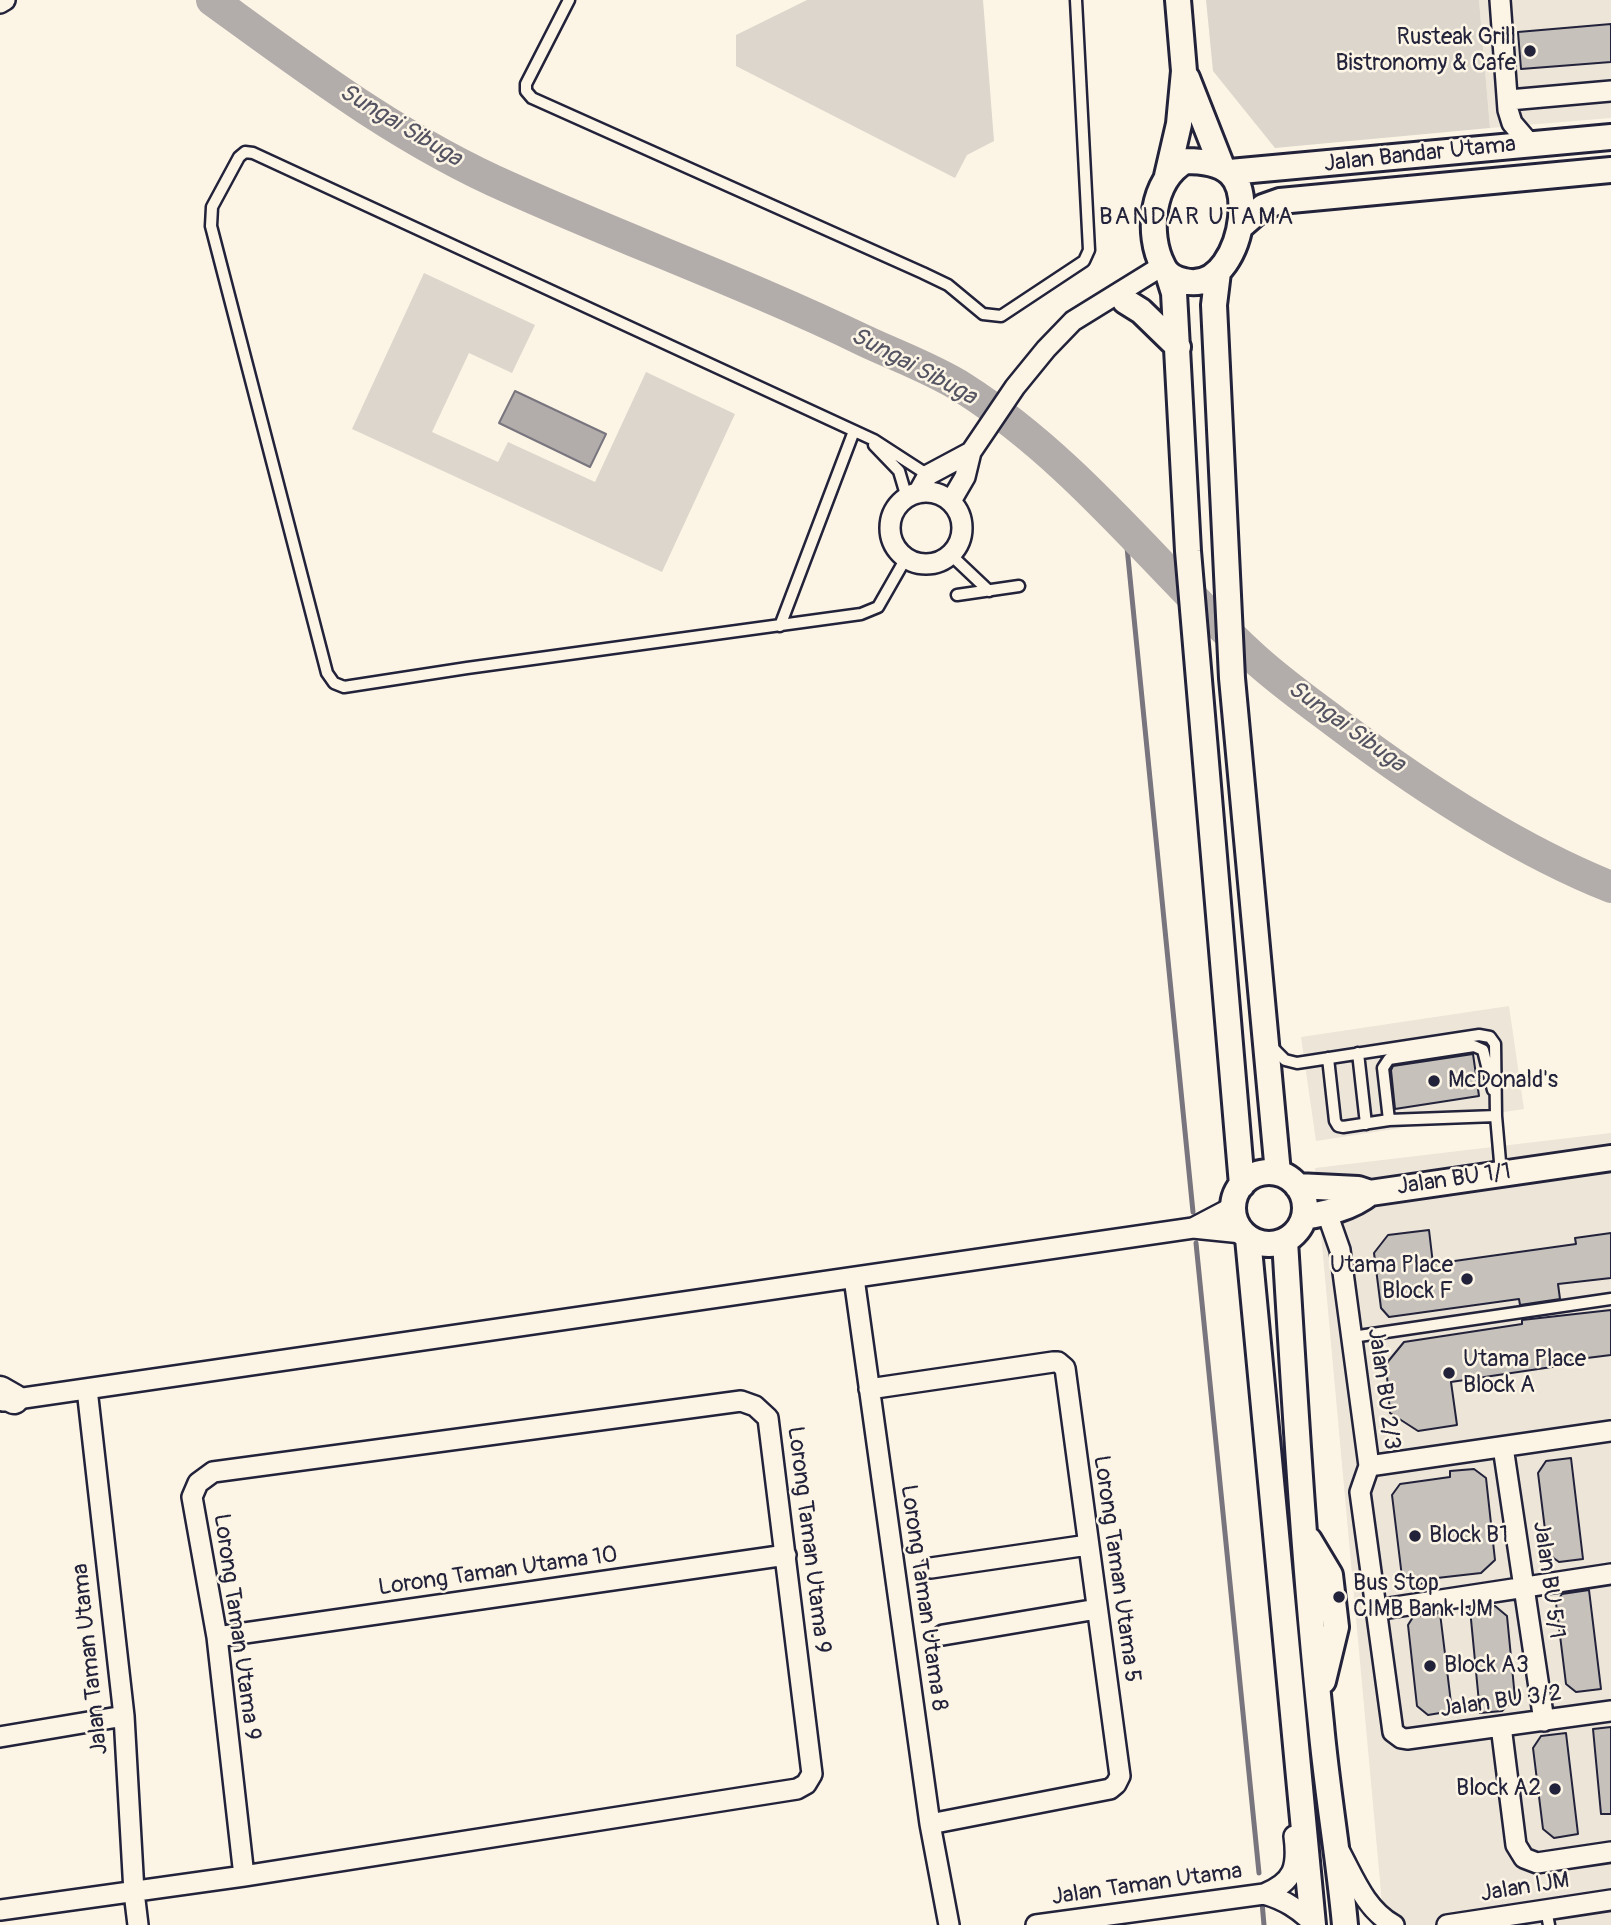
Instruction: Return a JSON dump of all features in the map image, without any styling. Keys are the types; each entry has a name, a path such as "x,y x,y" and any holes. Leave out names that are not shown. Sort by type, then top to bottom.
{"street":[{"path":"0,3 5,0"},
{"path":"1178,0 1184,71 1179,124 1167,176 1160,190 1154,224 1156,246 1174,293 1188,551 1237,1196 1236,1225 1245,1236 1313,1924"},
{"path":"1500,0 1508,110 1512,122 1530,144"},
{"path":"1184,71 1226,170"},
{"path":"1509,100 1611,91"},
{"name":"Jalan Bandar Utama","path":"1226,170 1611,137"},
{"path":"1165,270 1190,282 1203,280 1218,272 1235,248 1240,226 1242,194 1238,183 1226,170 1214,163 1185,161 1167,176"},
{"name":"Jalan Bandar Utama","path":"1240,226 1264,207 1280,201 1611,170"},
{"path":"1057,338 1125,301 1165,270"},
{"path":"951,501 965,477 975,447 1015,387 1057,338 1073,321 1165,270"},
{"path":"1218,272 1214,305 1232,678 1264,1037 1287,1180 1305,1206 1315,1215"},
{"path":"1125,301 1141,310 1178,347"},
{"path":"912,495 935,493 951,501 958,511 962,534 951,555 941,561 917,563 906,558 892,540 892,516 928,475 975,447"},
{"name":"Jalan BU 1/1","path":"1287,1180 1370,1193 1611,1158"},
{"path":"1193,1228 1237,1196 1258,1174 1287,1180"},
{"path":"4,1398 87,1389 1193,1228 1245,1236 1266,1244 1285,1241 1315,1215 1357,1204 1370,1193"},
{"name":"Jalan BU 2/3","path":"1315,1215 1340,1250 1368,1466 1360,1492 1391,1727 1397,1736"},
{"path":"1285,1241 1318,1694 1345,1925"},
{"name":"Lorong Taman Utama 8","path":"854,1278 930,1824 949,1925"},
{"name":"Lorong Taman Utama 5","path":"869,1389 1058,1362 1065,1368 1119,1776 1110,1789 930,1824"},
{"name":"Jalan Taman Utama","path":"87,1389 124,1716 138,1925"},
{"name":"Lorong Taman Utama 9","path":"0,1910 244,1876 797,1789 806,1784 812,1774 768,1418 755,1406 741,1401 213,1472 198,1483 192,1497 217,1637 244,1876"},
{"path":"1368,1466 1611,1431"},
{"name":"Jalan BU 5/1","path":"1503,1447 1544,1721"},
{"path":"931,1568 1088,1545"},
{"name":"Lorong Taman Utama 10","path":"217,1637 786,1555"},
{"path":"1376,1610 1611,1574"},
{"path":"943,1635 1097,1609"},
{"name":"Jalan BU 3/2","path":"1397,1736 1406,1739 1611,1712"},
{"path":"0,1737 124,1716"},
{"path":"1501,1726 1516,1845 1524,1858 1537,1863 1611,1852"},
{"path":"1264,1894 1286,1882 1292,1872 1296,1854 1291,1808 1299,1786"},
{"path":"1337,1848 1365,1899 1377,1913 1394,1925"},
{"path":"1264,1894 1279,1898 1295,1907 1313,1924"},
{"name":"Jalan Taman Utama","path":"1038,1925 1264,1894"},
{"name":"Jalan IJM","path":"1447,1925 1548,1917 1611,1900"}],"lane":[{"path":"569,0 526,84 526,92 532,98 944,283 983,314 992,316 1001,316 1088,256 1076,0"},
{"path":"906,558 878,607 862,614 344,687 334,683 327,673 211,226 212,206 239,157 245,152 253,153 874,440 928,475"},
{"path":"858,433 899,471 912,495"},
{"path":"780,626 858,433"},
{"path":"951,555 989,591"},
{"path":"957,595 1019,586"},
{"path":"1264,1037 1285,1060 1297,1063 1479,1035 1490,1037 1495,1044 1496,1116 1501,1173"},
{"path":"1389,1120 1383,1068 1389,1059 1465,1046 1483,1050 1497,1104"},
{"path":"1358,1053 1366,1124"},
{"path":"1328,1058 1335,1121 1338,1126 1389,1120 1496,1116"},
{"path":"1352,1337 1611,1299"}],"shaded area":[{"path":"807,0 983,0 994,141 967,155 955,178 736,66 736,35"},
{"path":"1206,0 1479,0 1490,128 1275,148 1213,71"},
{"path":"1479,0 1611,0 1611,118 1490,128"},
{"path":"424,273 535,325 512,373 469,353 432,432 498,462 508,442 595,482 646,372 735,414 662,572 352,429"},
{"path":"515,391 606,434 590,467 499,423"},
{"path":"1509,1006 1524,1109 1316,1141 1301,1037"},
{"path":"1611,1133 1611,1925 1384,1925 1315,1168"}],"building":[{"path":"1611,24 1611,62 1521,69 1518,32"},
{"name":"McDonald's","path":"1473,1054 1479,1096 1395,1109 1391,1070 1393,1066"},
{"name":"Utama Place Block F","path":"1429,1230 1433,1264 1576,1244 1575,1238 1611,1233 1611,1278 1558,1284 1560,1299 1520,1305 1519,1299 1389,1317 1381,1308 1374,1253 1388,1235"},
{"name":"Utama Place Block A","path":"1611,1310 1611,1355 1571,1360 1572,1364 1451,1382 1457,1425 1418,1431 1390,1413 1386,1364 1404,1342 1522,1324 1522,1320"},
{"path":"1571,1458 1583,1559 1559,1562 1548,1554 1538,1473 1546,1461"},
{"path":"1474,1469 1486,1478 1495,1560 1481,1573 1437,1578 1437,1581 1413,1585 1402,1577 1392,1495 1400,1484 1450,1477 1450,1471"},
{"path":"1589,1590 1601,1689 1576,1692 1566,1684 1556,1603 1562,1594"},
{"path":"1495,1606 1507,1616 1515,1698 1502,1711 1480,1713 1470,1609"},
{"name":"Block A3","path":"1440,1613 1452,1711 1428,1715 1417,1706 1408,1625 1413,1617"},
{"path":"1611,1727 1611,1814 1601,1814 1593,1729"},
{"name":"Block A2","path":"1566,1733 1578,1834 1554,1838 1543,1829 1533,1748 1541,1736"}],"waterway":[{"name":"Sungai Sibuga","path":"212,0 356,102 470,169 777,301 963,388 1004,416 1079,481 1216,622 1294,691 1401,770 1469,814 1575,872 1611,887"},
{"path":"1125,527 1193,1212"},
{"path":"1196,1243 1259,1873"},
{"path":"1262,1902 1264,1925"}],"place":[{"name":"Rusteak Grill Bistronomy & Cafe","path":"1530,51"},
{"name":"McDonald's","path":"1434,1081"},
{"name":"Utama Place Block F","path":"1467,1279"},
{"name":"Utama Place Block A","path":"1449,1373"},
{"name":"Block B1","path":"1415,1536"},
{"name":"Bus Stop CIMB Bank IJM","path":"1339,1597"},
{"name":"Block A3","path":"1430,1666"},
{"name":"Block A2","path":"1555,1789"}],"district":[{"name":"BANDAR UTAMA","path":"1197,218"}]}
